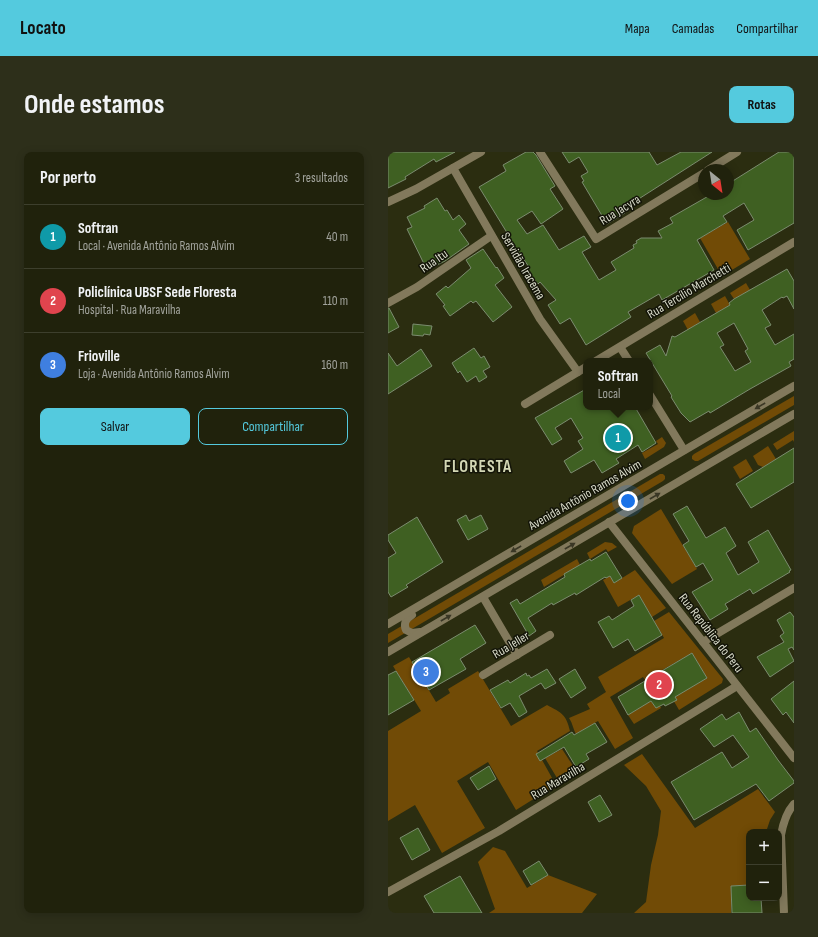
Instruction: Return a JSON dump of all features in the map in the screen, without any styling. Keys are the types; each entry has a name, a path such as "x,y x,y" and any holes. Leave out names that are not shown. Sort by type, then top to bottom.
{"street":[{"path":"388,202 416,189 481,152"},
{"name":"Rua Jacyra","path":"540,152 596,239 698,176"},
{"path":"718,164 737,152"},
{"name":"Servidão Iracema","path":"453,168 540,319 578,372"},
{"name":"Rua Itu","path":"388,303 417,287 491,236"},
{"name":"Rua Tercílio Marchetti","path":"601,358 794,242"},
{"path":"620,347 627,358"},
{"path":"525,404 583,369"},
{"name":"Avenida Antônio Ramos Alvim","path":"388,624 794,386"},
{"path":"653,400 684,450"},
{"path":"388,652 794,414"},
{"name":"Rua República do Peru","path":"610,522 794,758"},
{"path":"703,642 794,588"},
{"path":"424,631 409,632 405,628 405,622 408,617 436,601 439,595"},
{"path":"483,597 517,655"},
{"name":"Rua Jeller","path":"483,675 550,635"},
{"name":"Rua Maravilha","path":"388,892 504,828 737,686"},
{"path":"784,913 781,835 784,823 790,809 794,804"}],"shaded area":[{"path":"728,222 750,259 722,276 700,238"},
{"path":"746,283 750,290 734,299 730,293"},
{"path":"725,296 730,305 716,313 711,304"},
{"path":"695,313 700,322 688,330 683,321"},
{"path":"794,396 794,405 698,461 692,459 694,454"},
{"path":"794,431 794,442 793,440 777,450 773,444"},
{"path":"662,437 666,443 664,447 645,459 642,453 658,444 656,441"},
{"path":"768,446 776,459 763,467 758,465 753,456"},
{"path":"746,459 753,471 740,479 733,467"},
{"path":"660,474 665,476 663,481 388,643 388,634"},
{"path":"661,509 697,569 672,584 632,533 634,526"},
{"path":"605,542 612,543 617,547 608,552 606,549 590,559 587,553"},
{"path":"577,559 580,565 544,587 541,580"},
{"path":"635,570 666,608 652,617 639,595 618,607 603,580 610,576 614,583"},
{"path":"669,612 723,679 722,683 679,710 668,691 690,688 707,678 692,653 645,680 643,677 610,697 633,738 615,749 598,721 576,734 569,718 590,709 587,704 606,692 598,677 664,638 654,621"},
{"path":"409,657 436,702 450,693 448,689 478,671 511,726 547,705 565,717 570,731 537,751 556,785 516,810 488,762 457,781 485,828 442,853 415,805 388,821 388,731 421,711 393,666"},
{"path":"651,701 656,708 660,706 661,708 634,724 628,715"},
{"path":"562,749 577,772 560,783 545,758"},
{"path":"642,754 695,828 758,789 775,812 767,829 746,829 746,885 731,886 731,913 634,913 646,902 661,811 646,786 624,765"},
{"path":"493,847 505,851 527,888 548,875 597,894 582,913 489,913 495,909 478,862"}],"building":[{"path":"388,152 455,152 436,162 434,159 405,177 406,179 388,188"},
{"path":"526,152 533,152 536,155 555,186 550,189 563,209 541,224 532,211 517,220 527,234 543,225 559,250 584,236 591,247 582,252 599,280 616,270 611,262 634,248 633,245 637,243 636,241 641,238 662,238 658,231 673,223 670,218 702,200 734,200 734,180 779,152 794,152 794,223 748,250 737,230 754,220 744,203 723,216 727,222 697,240 714,270 662,300 659,294 628,312 631,317 586,345 570,318 560,324 548,305 556,300 540,282 538,284 525,270 529,267 518,251 516,252 507,237 509,236 479,187 506,171 503,165"},
{"path":"562,152 649,152 657,165 681,152 712,152 623,209 625,213 607,224 582,182 584,181 581,176 588,172 579,157 569,163"},
{"path":"437,198 453,220 459,215 466,224 459,230 469,244 445,261 427,270 407,229 412,227 407,217 425,208 424,206"},
{"path":"483,249 504,278 495,285 512,307 493,322 476,301 473,303 471,301 450,316 443,306 445,305 436,294 446,286 448,288 471,268 466,260"},
{"path":"787,269 794,281 794,309 787,296 782,297 762,310 771,325 765,328 775,345 794,334 794,359 789,362 791,366 710,413 709,411 690,422 681,413 671,397 672,396 653,365 653,358 649,358 646,353 660,345 666,356 672,336 675,337 730,305 729,303","holes":["734,323 748,349 745,351 751,362 735,371 720,347 724,345 717,333"]},
{"path":"388,308 399,327 388,333"},
{"path":"413,324 432,326 430,335 412,335"},
{"path":"474,348 481,358 484,356 490,367 483,371 487,377 479,382 476,376 467,382 460,371 458,373 452,363"},
{"path":"421,349 432,366 388,394 388,353 397,366"},
{"path":"583,391 583,410 637,410 656,443 642,452 638,445 616,459 619,463 602,473 594,460 571,473 564,461 583,449 578,441 583,438 571,418 555,428 562,439 552,445 535,418"},
{"path":"794,448 794,482 751,508 736,484"},
{"path":"687,506 706,538 725,527 736,546 726,553 738,575 759,562 748,542 768,530 791,570 789,571 790,572 753,594 750,589 725,604 728,609 710,620 692,592 713,580 703,563 696,567 683,545 689,541 673,514"},
{"path":"466,515 469,521 481,515 488,529 468,540 457,520"},
{"path":"417,517 443,562 406,585 408,587 391,597 388,592 388,558 396,553 388,540 388,535"},
{"path":"606,552 622,578 614,583 610,576 605,577 576,595 575,593 553,605 552,603 528,618 536,631 529,636 510,603 517,599 520,604 565,577 564,574 590,559 591,561"},
{"path":"639,595 662,635 635,651 628,639 613,648 598,622 609,616 612,620 634,606 631,600"},
{"path":"790,612 794,617 794,650 792,647 788,649 794,661 770,677 757,657 784,642 780,636 784,633 777,620"},
{"path":"475,625 486,643 460,659 466,669 429,690 412,662"},
{"path":"692,653 707,678 675,697 677,700 665,706 664,704 656,708 651,701 628,715 618,697"},
{"path":"547,669 556,683 545,689 541,683 519,696 527,712 519,717 510,703 501,708 490,690 508,680 510,683 526,673 527,676 529,675 531,678"},
{"path":"575,669 586,688 571,698 559,679"},
{"path":"396,671 414,700 388,715 388,675"},
{"path":"794,681 794,723 786,712 783,715 771,699"},
{"path":"739,712 750,732 756,728 794,783 769,801 756,784 694,820 671,782 722,752 732,768 749,757 733,735 714,747 700,729 722,714 726,720"},
{"path":"595,723 607,742 586,754 589,759 576,767 564,747 540,761 536,754 572,732 574,735"},
{"path":"489,766 496,779 478,790 470,778"},
{"path":"600,795 612,815 599,822 588,802"},
{"path":"418,828 430,850 412,860 400,838"},
{"path":"539,861 548,875 531,885 523,871"},
{"path":"460,876 482,913 434,913 424,896"},
{"path":"746,885 746,901 761,901 762,913 732,913 731,886"}],"place":[{"name":"Softran","path":"618,438"},
{"name":"Frioville","path":"426,672"},
{"name":"Policlínica UBSF Sede Floresta","path":"659,685"}],"district":[{"name":"FLORESTA","path":"478,467"}]}
